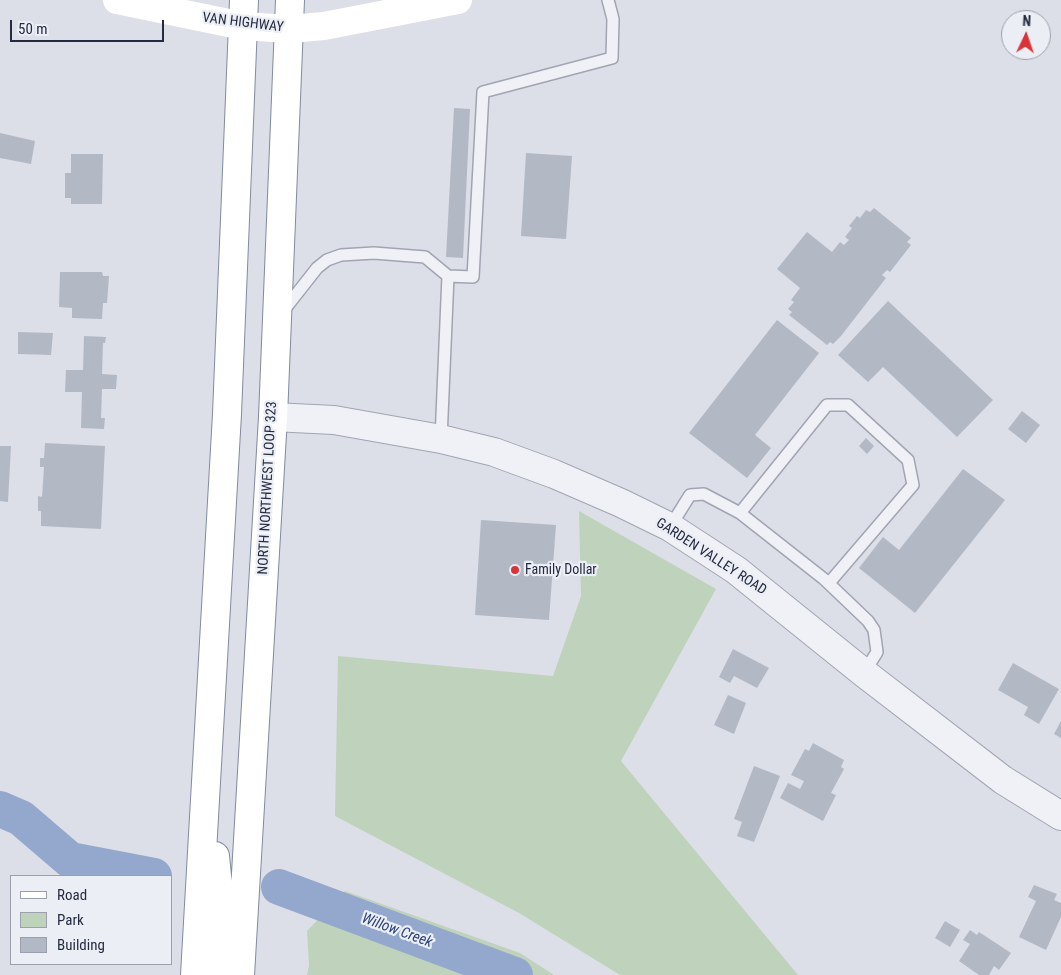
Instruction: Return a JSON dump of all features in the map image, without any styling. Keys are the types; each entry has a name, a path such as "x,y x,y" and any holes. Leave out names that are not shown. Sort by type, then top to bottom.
{"main road":[{"name":"VAN HIGHWAY","path":"117,0 244,13 288,29 324,26 458,0"},
{"name":"NORTH NORTHWEST LOOP 323","path":"240,975 250,777 273,417 290,0"},
{"path":"195,975 227,414 244,13"},
{"path":"207,764 219,896 215,975"}],"street":[{"name":"GARDEN VALLEY ROAD","path":"273,417 334,420 441,439 494,452 554,474 670,527 767,593 864,674 1003,780 1061,816"}],"lane":[{"path":"276,319 308,276 327,260 356,253 425,257 448,276 473,277 483,92 612,58 613,20 608,0"},
{"path":"441,439 448,276"},
{"path":"740,513 828,406 848,406 908,460 913,485 828,583"},
{"path":"670,527 690,495 704,494 740,513 828,583 874,630 877,652 864,674"}],"green space":[{"path":"579,511 716,589 621,761 798,975 620,975 519,913 335,816 338,656 553,676 581,596"},
{"path":"345,891 520,953 554,975 307,975 309,965 307,931"}],"building":[{"path":"454,108 470,109 463,258 446,257"},
{"path":"0,133 35,141 31,164 0,158"},
{"path":"526,153 572,156 566,239 521,236"},
{"path":"71,154 103,154 102,204 71,204 71,198 65,198 65,173 71,173"},
{"path":"874,208 911,238 907,242 911,245 890,272 887,270 882,275 886,278 841,336 833,344 830,342 827,345 789,315 792,312 788,309 794,302 791,300 800,288 777,269 807,232 832,252 840,242 844,245 849,240 845,237 852,228 849,226 857,216 860,218 866,210 870,212"},
{"path":"60,272 102,272 103,276 109,276 107,303 103,303 102,319 72,318 72,308 59,307"},
{"path":"888,301 993,400 957,437 883,367 868,382 838,355"},
{"path":"777,320 819,353 755,435 771,448 747,478 689,433"},
{"path":"18,332 53,333 51,355 18,354"},
{"path":"84,336 106,337 105,343 103,343 102,374 117,375 116,389 102,389 101,418 105,418 104,429 81,428 82,392 65,392 66,370 83,370"},
{"path":"1022,411 1040,425 1026,443 1008,429"},
{"path":"866,438 874,446 867,454 859,446"},
{"path":"45,443 105,446 101,529 41,526 38,496 42,497 44,467 40,467 40,458 44,458"},
{"path":"0,446 11,446 8,502 0,501"},
{"path":"963,469 1005,500 915,613 859,568 883,537 899,550"},
{"name":"Family Dollar","path":"481,520 556,525 549,620 475,615"},
{"path":"733,649 769,668 757,688 734,676 730,683 719,677"},
{"path":"1013,663 1059,689 1039,724 1024,715 1028,707 998,690"},
{"path":"728,695 746,703 734,734 714,725"},
{"path":"1061,721 1061,738 1054,734"},
{"path":"813,743 844,760 841,767 844,769 831,793 836,795 823,821 780,798 788,783 800,789 804,781 791,775 805,749 809,751"},
{"path":"754,766 780,776 754,842 737,836 742,822 734,819"},
{"path":"1034,885 1057,894 1054,900 1061,903 1061,917 1046,950 1019,937 1036,901 1028,897"},
{"path":"945,921 960,930 950,947 935,938"},
{"path":"970,930 977,935 979,932 1011,953 999,970 994,966 989,975 979,975 959,961 970,944 963,940"}],"waterway":[{"name":"Willow Creek","path":"0,809 21,818 70,860 149,875"},
{"name":"Willow Creek","path":"279,887 515,975"}],"place":[{"name":"Family Dollar","path":"515,570"}]}
